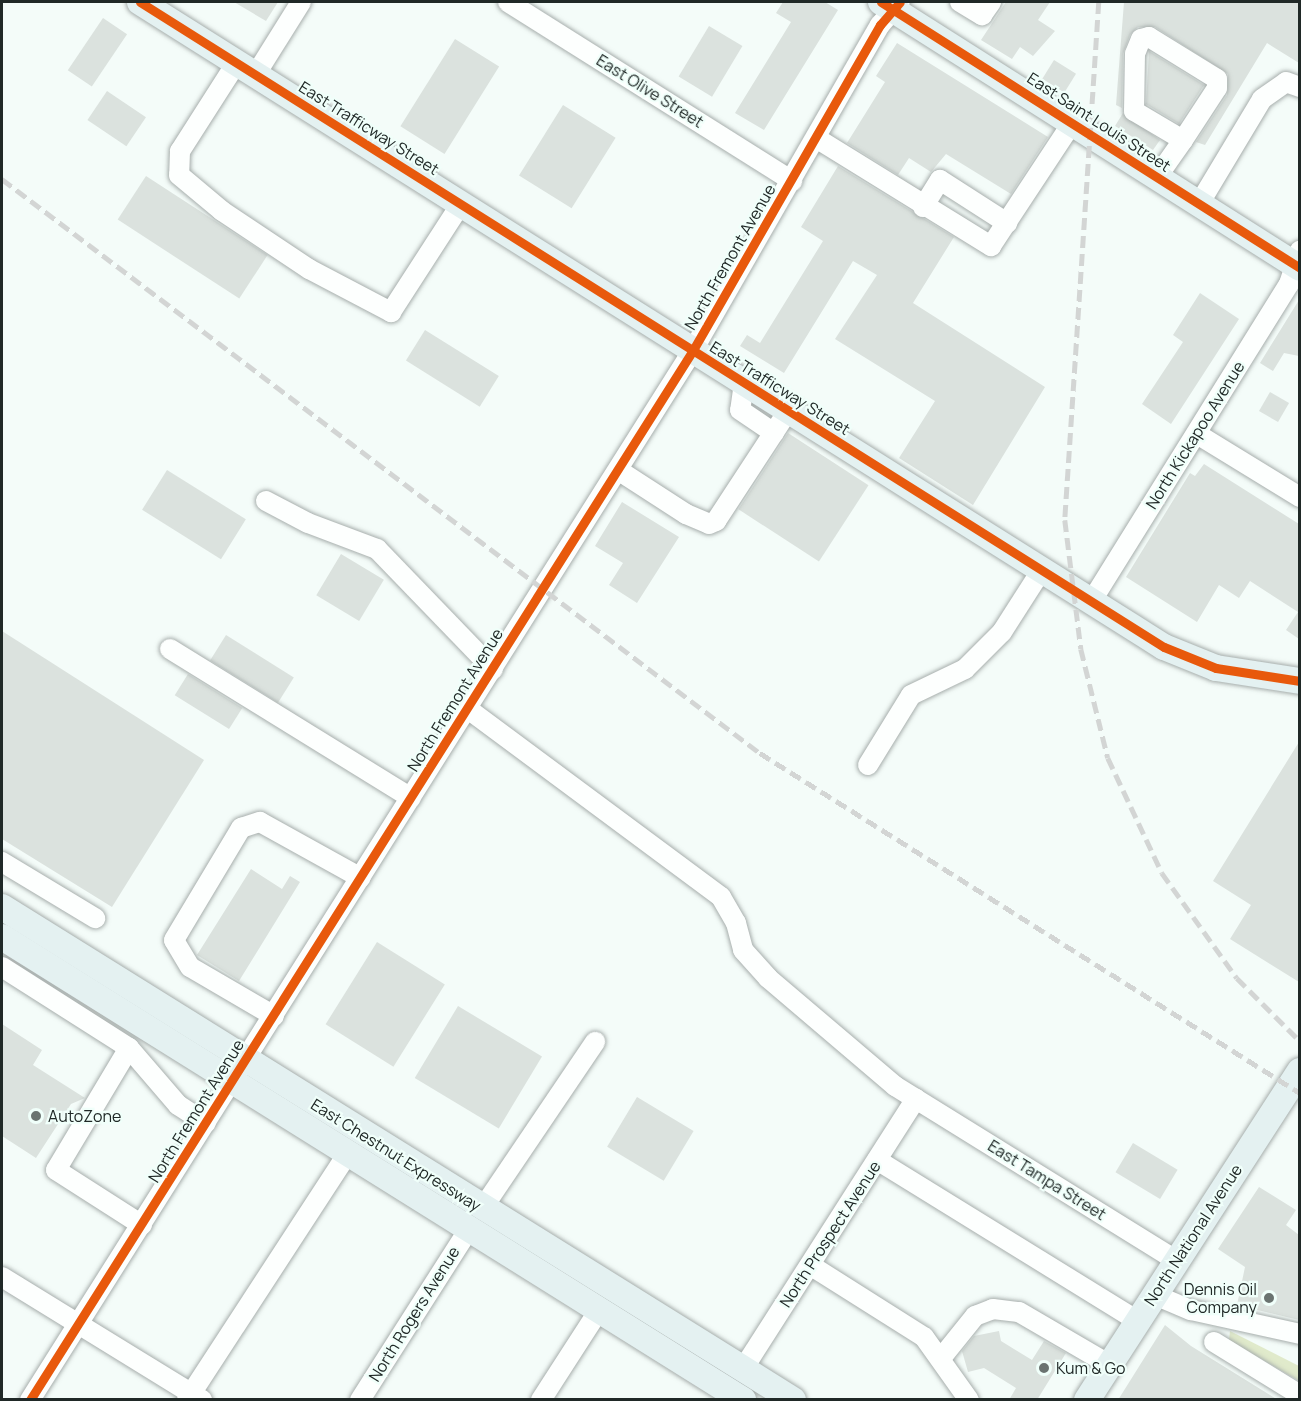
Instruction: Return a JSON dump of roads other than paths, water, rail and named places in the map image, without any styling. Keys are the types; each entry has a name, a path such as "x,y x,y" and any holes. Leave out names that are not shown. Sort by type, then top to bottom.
{"main road":[{"name":"East Trafficway Street","path":"140,2 1091,603 1190,659 1232,672 1299,681"},
{"name":"East Saint Louis Street","path":"891,4 1199,204 1298,262"},
{"name":"East Chestnut Expressway","path":"2,908 238,1072 347,1155 476,1219 599,1310 732,1397"},
{"name":"East Chestnut Expressway","path":"2,937 238,1072 476,1219 743,1369 793,1400"},
{"name":"North National Avenue","path":"1090,1398 1299,1071"}],"street":[{"path":"301,2 180,151 177,165 187,185 222,211 382,312 391,312 398,306 461,204"},
{"name":"East Olive Street","path":"508,2 792,181"},
{"path":"960,2 982,15 991,2"},
{"name":"North Fremont Avenue","path":"30,1400 693,350 792,181 891,4"},
{"path":"1157,177 1183,140 1217,88 1217,80 1149,37 1141,39 1135,54 1134,111 1183,140"},
{"path":"1199,204 1262,99 1286,82 1299,87"},
{"path":"816,138 985,246 994,243 1072,123"},
{"path":"923,207 940,180 1007,223"},
{"name":"North Kickapoo Avenue","path":"1091,603 1289,284 1298,262"},
{"path":"744,383 740,410 774,433"},
{"path":"618,470 686,514 709,524 716,521 788,411"},
{"path":"1197,434 1299,497"},
{"path":"266,501 308,523 377,549 493,669"},
{"path":"868,765 911,695 965,669 1002,632 1041,571"},
{"path":"170,649 411,798"},
{"name":"East Tampa Street","path":"468,709 721,897 743,950 768,978 916,1100 1177,1261"},
{"path":"273,1016 190,966 174,940 240,828 260,822 361,879"},
{"path":"2,862 95,918"},
{"path":"2,967 129,1048 178,1105 206,1123"},
{"name":"North Rogers Avenue","path":"360,1400 476,1219 595,1042"},
{"path":"129,1048 56,1170 142,1225"},
{"name":"North Prospect Avenue","path":"743,1369 916,1100"},
{"path":"2,1277 193,1397 347,1155"},
{"path":"878,1160 1138,1321"},
{"path":"810,1265 924,1337 942,1357 969,1400"},
{"path":"1155,1295 1191,1310 1299,1334"},
{"path":"942,1357 975,1316 993,1309 1019,1312 1110,1365"},
{"path":"542,1400 599,1310"},
{"path":"1214,1342 1299,1395"}],"railway":[{"path":"1099,2 1065,520 1081,649 1108,758 1162,873 1237,978 1300,1041"},
{"path":"2,179 760,753 1300,1093"}],"place":[{"name":"AutoZone","path":"36,1116"},
{"name":"Dennis Oil Company","path":"1269,1298"},
{"name":"Kum & Go","path":"1044,1368"}]}
